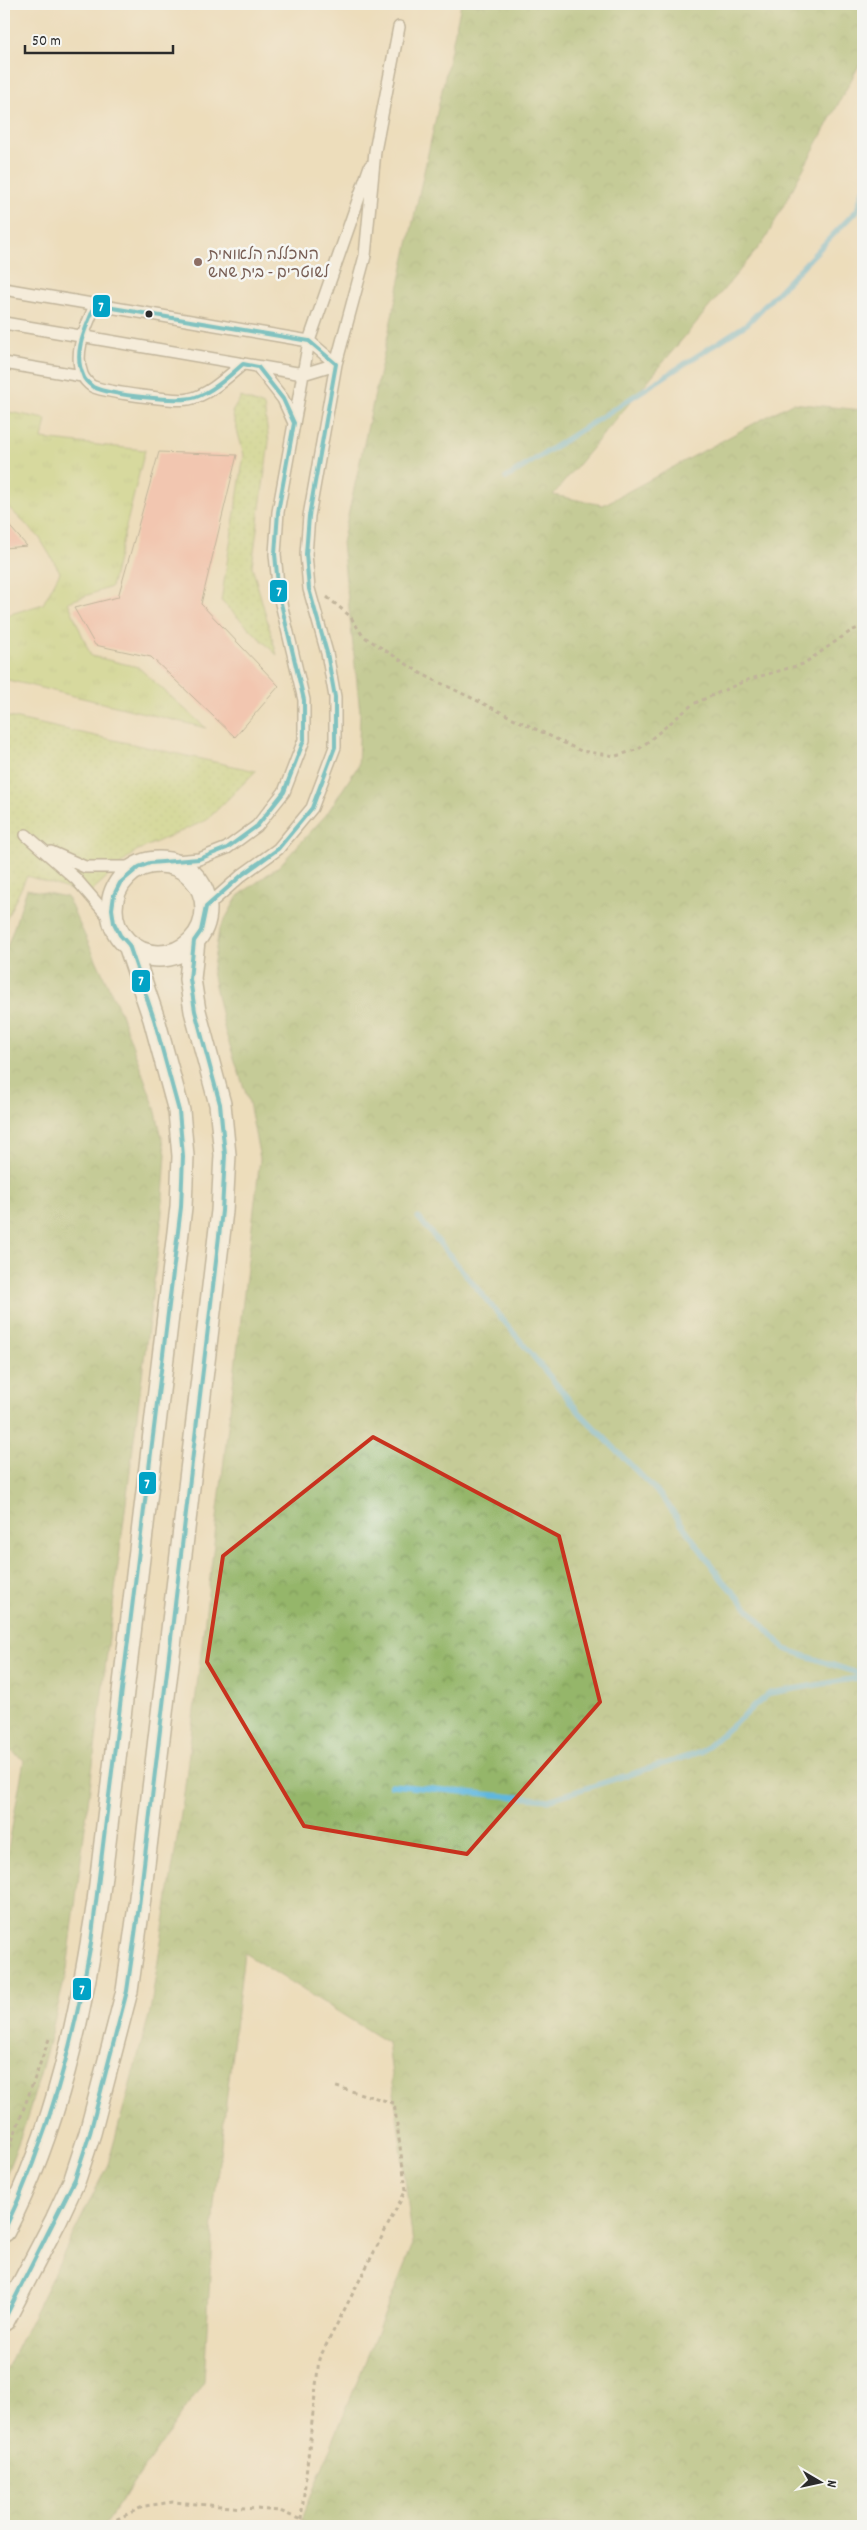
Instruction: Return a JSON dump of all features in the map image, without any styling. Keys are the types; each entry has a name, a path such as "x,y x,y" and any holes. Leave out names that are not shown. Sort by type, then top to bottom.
{"street":[{"path":"163,862 176,865 188,872 204,894 206,907 201,931 194,941 176,953 155,956 141,953 129,945 120,935 114,923 112,909 114,896 120,883 139,867 163,862"},
{"path":"4,2320 75,2179 90,2133 127,1991 139,1906 222,1211 225,1155 220,1104 194,1011 190,979 194,941"},
{"path":"4,2231 36,2164 50,2121 86,1983 98,1901 180,1208 183,1156 179,1111 154,1019 129,945"}],"lane":[{"path":"206,907 242,875 278,849 312,808 335,746 335,697 327,653 309,590 306,554 309,516 336,364 365,256 375,151 399,27"},
{"path":"163,862 199,859 227,848 257,826 284,792 304,740 304,700 296,660 278,595 275,554 278,512 309,341 375,151"},
{"path":"4,289 309,341 336,364"},
{"path":"95,305 82,337 79,359 82,376 93,387 163,399 189,399 218,385 243,364"},
{"path":"4,323 303,374 336,364"},
{"path":"4,363 82,376"},
{"path":"258,367 283,399 294,424"},
{"path":"26,835 76,879 114,923"},
{"path":"41,847 85,867 139,867"}],"path":[{"path":"309,590 333,600 350,616 363,636 422,674 581,751 616,756 639,749 693,704 747,680 803,664 852,631 863,626"},
{"path":"301,2520 319,2359 406,2190 394,2103 333,2086"},
{"path":"102,2526 145,2506 173,2502 280,2511 301,2520 306,2526"}],"highlighted area":[{"path":"373,1437 559,1536 600,1702 467,1854 304,1826 207,1662 223,1556"}],"green space":[{"path":"461,4 863,4 863,58 765,240 553,495 603,505 792,403 863,410 863,2526 310,2526 301,2520 413,2244 388,2043 244,1953 214,2204 204,2382 104,2526 4,2526 4,2374 108,2164 150,2012 184,1794 260,1159 249,1103 225,1031 212,972 219,930 238,896 279,866 326,815 358,766 360,712 342,543"},
{"path":"241,397 264,406 269,442 252,566 277,655 221,601 244,455 232,412"},
{"path":"4,411 46,419 42,439 145,450 111,587 68,602 91,656 138,667 206,728 4,679 4,616 43,604 60,572 39,537 4,503"},
{"path":"4,716 256,771 207,820 136,851 87,895 27,876 4,924"},
{"path":"27,889 67,897 120,1011 155,1108 166,1154 161,1226 67,1970 32,2102 4,2179 4,1872 24,1760 4,1746 4,956"}],"building":[{"path":"159,452 237,455 201,604 279,686 235,737 151,657 95,645 74,608 118,597"},
{"path":"4,520 27,546 4,548"}],"waterway":[{"path":"506,478 747,324 857,210 863,190"},
{"path":"418,1217 580,1413 663,1498 723,1581 785,1649 863,1675"},
{"path":"391,1785 548,1800 701,1752 770,1693 863,1677"}],"transit line":[{"name":"7","path":"4,2231 34,2161 57,2090 76,2018 91,1943 181,1207 183,1156 179,1111 154,1019 129,945 120,935 114,923 112,909 114,895 120,883 139,867 150,863 199,859 227,848 257,826 284,792 304,740 304,700 279,595 275,554 278,512 294,423 283,399 258,367 243,364 209,391 187,399 144,397 114,393 93,387 84,377 79,357 82,339 95,305 309,341 336,364 309,516 306,554 309,589 327,653 335,697 335,747 312,808 278,849 242,875 206,907 201,931 194,941 190,979 195,1011 220,1104 225,1155 222,1211 139,1906 127,1991 90,2133 75,2179 4,2320"}],"place":[{"name":"המכללה הלאומית לשוטרים - בית שמש","path":"198,262"}]}
